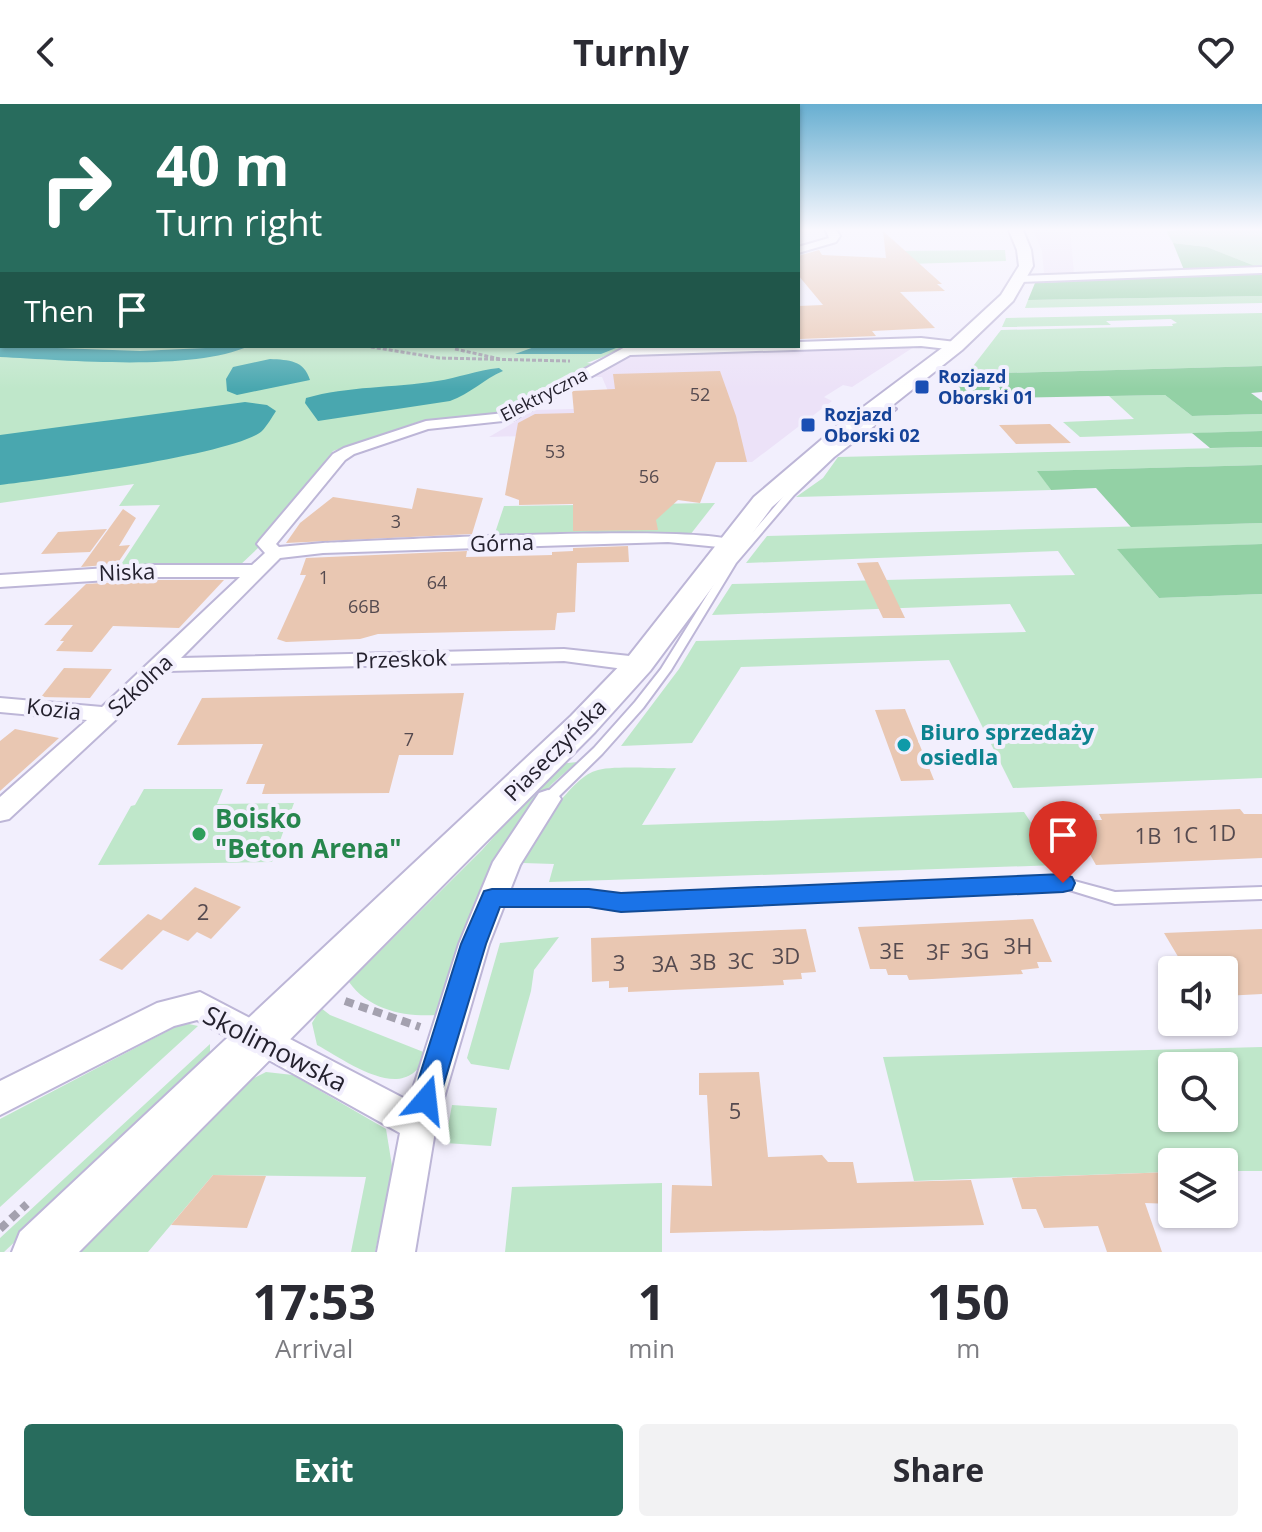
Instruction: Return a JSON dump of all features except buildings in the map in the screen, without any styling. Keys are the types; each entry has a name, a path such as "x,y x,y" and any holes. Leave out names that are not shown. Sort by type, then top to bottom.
{"main road":[{"name":"Piaseczyńska","path":"40,1252 583,724 639,664 763,502 956,346 995,311 1018,282"}],"street":[{"path":"800,346 921,342 956,346"},
{"name":"Elektryczna","path":"275,553 266,544 339,457 426,425 508,417 634,348"},
{"name":"Górna","path":"275,553 323,548 668,537 729,543"},
{"name":"Szkolna","path":"0,812 162,665 275,553"},
{"name":"Niska","path":"0,581 154,571 255,571"},
{"name":"Przeskok","path":"162,665 564,655 639,664"},
{"name":"Kozia","path":"0,705 108,715"},
{"path":"396,1252 419,1125 474,944 507,862 548,799"},
{"name":"Skolimowska","path":"0,1099 168,1013 200,1006 419,1125"}],"lane":[{"path":"548,799 598,751 648,693 666,670 732,562 765,522 831,455 892,409"},
{"path":"492,898 589,898 621,903 1063,883 1115,898 1262,893"}],"path":[{"path":"377,348 439,358 608,363"},
{"path":"455,349 489,354 505,361"},
{"path":"331,996 420,1027"}],"shaded area":[{"path":"914,347 852,387 843,385 824,397 832,401 752,462 660,463 553,435 489,437 535,410 609,408 608,391 602,377 592,377 630,356 644,353"}],"green space":[{"path":"1262,282 1262,296 1028,300 1035,283"},
{"path":"1262,296 1262,303 1025,308 1028,300"},
{"path":"1262,313 1262,366 967,374 1001,330 1173,326 1177,323 1171,319 1106,321 1111,325 1002,327 1006,318"},
{"path":"0,348 626,348 587,363 597,364 509,413 418,422 333,451 307,487 262,537 258,548 238,567 118,569 160,505 119,506 134,484 0,503"},
{"path":"1262,366 1262,392 1251,393 1262,401 1262,414 1192,416 1165,395 949,399 967,374"},
{"path":"1165,395 1192,416 1262,414 1262,431 1080,437 1063,422 1134,419 1109,396"},
{"path":"1262,431 1262,447 1210,448 1192,433"},
{"path":"1262,447 1262,465 1038,471 1051,490 796,497 823,478 838,457"},
{"path":"1262,465 1262,523 1131,527 1096,488 1051,490 1037,471"},
{"path":"715,503 690,535 500,540 494,536 504,506"},
{"path":"1262,523 1262,544 1118,550 1159,598 1262,594 1262,778 1013,788 949,660 741,667 692,743 621,746 679,669 696,641 1026,632 1010,604 712,615 732,584 1075,575 1058,551 746,563 767,536"},
{"path":"1262,544 1262,594 1159,598 1117,549"},
{"path":"577,762 552,784 525,816 437,1015 412,1015 388,1010 357,992 349,982 482,850 559,764"},
{"path":"612,768 676,768 642,825 1024,812 1059,865 549,882 554,864 523,863 553,811 585,776"},
{"name":"Boisko \"Beton Arena\"","path":"144,789 223,789 217,804 294,803 272,862 98,865"},
{"path":"559,937 534,970 509,1070 471,1064 467,1058 500,943"},
{"path":"321,1008 330,1015 426,1053 417,1069 406,1077 392,1079 376,1076 317,1045 312,1023"},
{"path":"179,1025 198,1026 0,1207 0,1119"},
{"path":"210,1044 210,1053 205,1062 4,1252 0,1252 0,1238"},
{"path":"1262,1047 1262,1171 1238,1171 1238,1148 1158,1148 1158,1172 914,1181 883,1057"},
{"path":"266,1072 293,1075 386,1129 393,1172 375,1252 351,1252 366,1177 213,1175 148,1252 76,1252 244,1083"},
{"path":"452,1105 497,1108 491,1146 445,1143"},
{"path":"662,1183 662,1252 505,1252 512,1187"}],"water":[{"path":"0,348 140,351 243,348 225,354 162,362 0,357"},
{"path":"532,348 616,348 601,354 515,354"},
{"path":"270,359 300,365 310,380 237,395 227,391 226,379 233,367"},
{"path":"499,368 503,371 450,401 318,421 305,403 306,398 322,394 437,381"},
{"path":"245,402 267,405 276,411 262,431 245,440 138,465 0,485 0,435"}],"place":[{"name":"Rozjazd Oborski 01","path":"922,387"},
{"name":"Rozjazd Oborski 02","path":"808,425"},
{"name":"Biuro sprzedaży osiedla","path":"904,745"},
{"name":"Boisko \"Beton Arena\"","path":"199,834"}],"route":[{"path":"426,1100 474,944 492,898 589,898 621,903 1063,883"}]}
